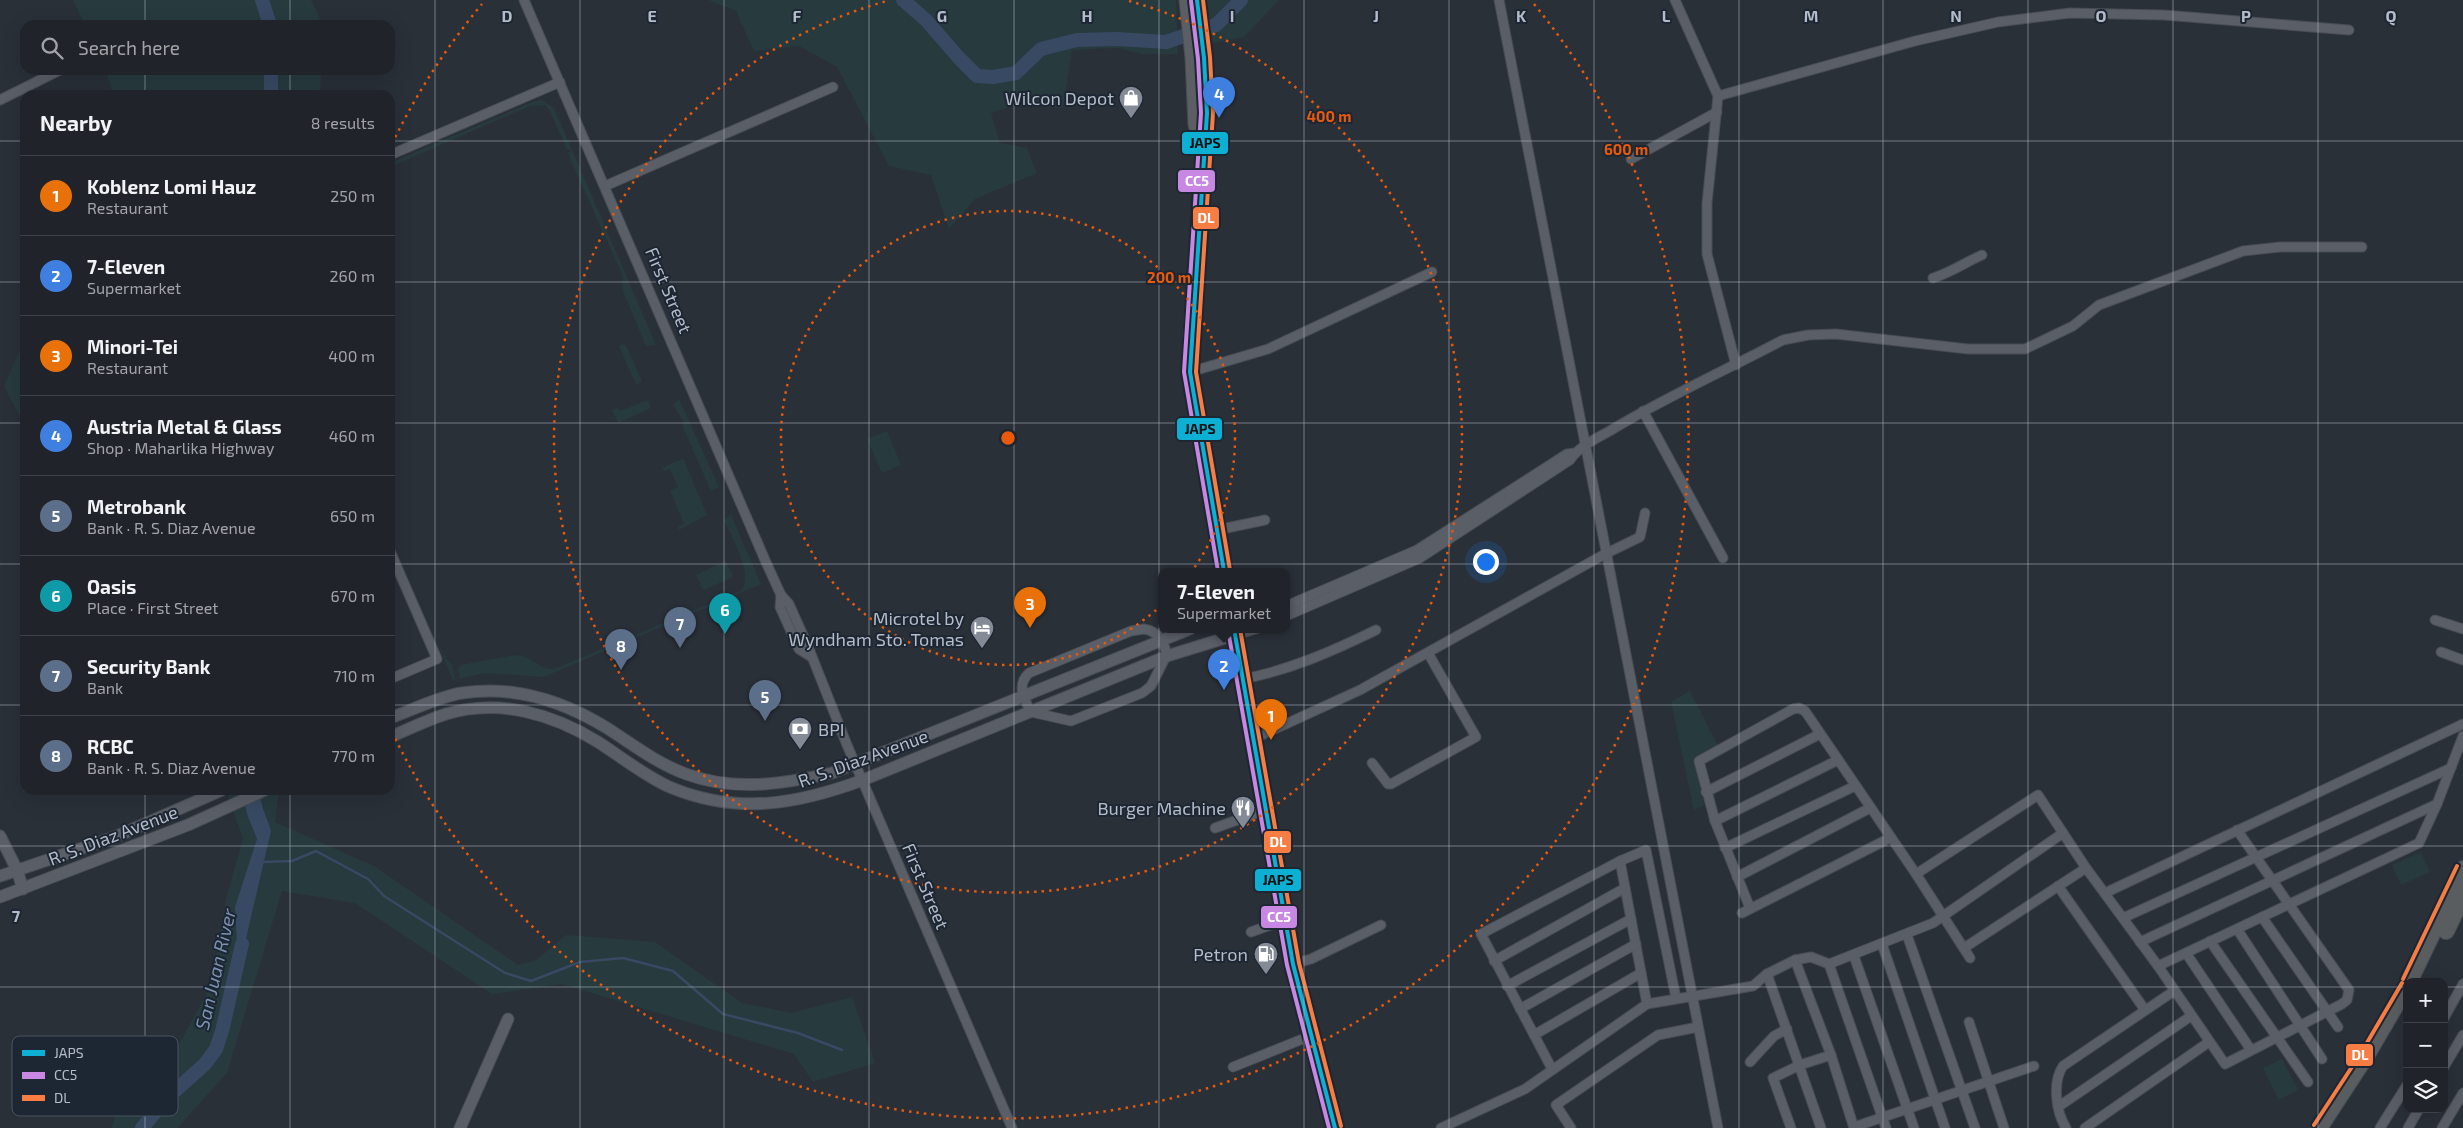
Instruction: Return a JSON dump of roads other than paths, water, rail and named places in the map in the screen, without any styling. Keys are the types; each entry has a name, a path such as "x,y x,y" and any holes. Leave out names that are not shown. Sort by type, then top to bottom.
{"highway":[{"path":"1186,0 1199,58 1207,113 1190,372 1223,568"},
{"path":"1197,0 1199,58"},
{"path":"1234,633 1284,920 1310,1036 1335,1128"},
{"path":"2411,978 2463,869"},
{"path":"2421,978 2463,896"},
{"path":"2319,1128 2366,1056 2403,993"},
{"path":"2332,1128 2403,1011"}],"street":[{"name":"First Street","path":"524,0 781,595 789,604 855,763 1012,1128"},
{"path":"1499,0 1586,444 1605,554 1718,1128"},
{"path":"1675,0 1718,96 1707,203 1707,254 1736,365"},
{"path":"1718,96 1916,41 1998,22 2070,13 2164,15 2349,30"},
{"path":"0,100 50,75"},
{"path":"395,153 560,82"},
{"path":"605,186 833,87"},
{"path":"1631,159 1717,112"},
{"path":"1290,614 1420,558 1570,460 1586,444 1643,411 1783,340 1808,336 1869,336 1968,349 2025,348 2073,326 2099,305 2243,251 2280,247 2362,247"},
{"path":"1933,278 1946,274 1982,255"},
{"path":"1190,372 1268,349 1432,272"},
{"path":"1643,411 1723,558"},
{"path":"1290,604 1416,550 1566,454 1575,453"},
{"path":"1253,739 1339,701 1605,554 1640,537 1645,512"},
{"path":"1217,530 1266,520"},
{"path":"395,563 437,659 395,677"},
{"path":"2435,620 2463,629"},
{"path":"1136,630 1150,630 1161,639 1167,656 1147,690 1085,717 1066,721 1031,712 1023,696 1025,676 1039,668 1136,630"},
{"path":"1243,679 1293,667 1340,648 1376,630"},
{"name":"R. S. Diaz Avenue","path":"395,716 460,693 490,691 520,694 553,701 596,722 684,774 706,780 752,786 788,782 832,773 1178,633"},
{"name":"R. S. Diaz Avenue","path":"395,734 448,714 490,708 519,710 550,717 588,735 670,788 712,800 751,805 792,802 821,795 863,780 1167,656 1231,633"},
{"path":"2440,652 2463,660"},
{"path":"1372,763 1380,776 1388,784 1391,784 1476,737 1428,653"},
{"path":"490,691 490,708"},
{"path":"1750,908 1715,821 1699,761 1793,709 1799,708 1805,711 1916,874 1970,958"},
{"path":"956,723 963,740"},
{"path":"2105,893 2463,724"},
{"path":"1706,792 1820,734"},
{"path":"2158,966 2419,844 2437,804 2463,736"},
{"path":"1715,821 1838,760"},
{"path":"2123,918 2451,768"},
{"path":"1725,848 1855,786"},
{"name":"R. S. Diaz Avenue","path":"0,876 114,837 212,795"},
{"name":"R. S. Diaz Avenue","path":"0,897 188,825 254,795"},
{"path":"1916,874 2038,795 2086,868 2158,966 2225,1064 2328,1012 2347,1000 2347,986 2237,830"},
{"path":"2140,942 2437,804"},
{"path":"1737,876 1870,808"},
{"path":"1215,828 1266,810"},
{"path":"1441,1128 1510,1097 1647,1004 1753,986 1767,974 1795,960 1811,958 1830,964 1907,935 1943,917 2063,833"},
{"path":"0,836 17,870 22,889"},
{"path":"1742,914 1750,908 1890,838"},
{"path":"1552,1069 1481,934 1620,861 1646,850 1676,998"},
{"path":"1620,861 1647,1004"},
{"path":"1964,948 2086,868"},
{"path":"2058,886 2145,1010"},
{"path":"1494,961 1625,888"},
{"path":"2262,917 2338,1027"},
{"path":"1507,986 1631,919"},
{"path":"1251,932 1284,920"},
{"path":"1293,964 1311,959 1370,928 1381,925"},
{"path":"2237,929 2322,1059"},
{"path":"1907,935 1975,1128"},
{"path":"2210,942 2308,1082"},
{"path":"1520,1009 1636,944"},
{"path":"1882,944 1945,1128"},
{"path":"2186,953 2251,1050"},
{"path":"1854,956 1914,1128"},
{"path":"1795,960 1831,1055 1854,1128 1962,1089 2034,1066"},
{"path":"1830,964 1886,1128"},
{"path":"1534,1035 1641,973"},
{"path":"1767,974 1821,1128"},
{"path":"2448,1011 2463,984"},
{"path":"2066,1128 2061,1120 2058,1107 2058,1073 2063,1066 2174,991"},
{"path":"2058,1107 2191,1016"},
{"path":"460,1128 508,1019"},
{"path":"1969,1022 2004,1128"},
{"path":"1571,1128 1556,1104 1658,1035 1698,1027"},
{"path":"1750,1062 1774,1036 1787,1029"},
{"path":"2448,1060 2463,1035"},
{"path":"1233,1067 1310,1036"},
{"path":"2085,1128 2209,1042"},
{"path":"1791,1128 1773,1078 1800,1065 1831,1055"},
{"path":"2380,1128 2403,1091"},
{"path":"2442,1128 2463,1093"},
{"path":"2408,1128 2417,1113"}],"water":[{"path":"243,795 261,795 271,831 245,943 238,961 235,907 257,839 247,814"}],"waterway":[{"name":"San Juan River","path":"262,0 268,20"},
{"path":"903,0 926,20 977,76 993,77 1016,73 1041,49 1077,40 1117,39 1166,42 1216,25 1241,0"},
{"name":"San Juan River","path":"271,75 271,90"},
{"path":"263,862 292,861 316,851 368,879 384,896 505,973 531,981 580,962 623,958 673,971 723,1014 798,1033 842,1050"},
{"name":"San Juan River","path":"178,1088 205,1064 216,1049 242,944"},
{"name":"San Juan River","path":"142,1128 152,1116"}],"place":[{"name":"Austria Metal & Glass","path":"1219,118"},
{"name":"Wilcon Depot","path":"1131,119"},
{"name":"Minori-Tei","path":"1030,628"},
{"name":"Oasis","path":"725,634"},
{"name":"Security Bank","path":"680,648"},
{"name":"Microtel by Wyndham Sto. Tomas","path":"982,649"},
{"name":"RCBC","path":"621,670"},
{"name":"7-Eleven","path":"1224,690"},
{"name":"Metrobank","path":"765,721"},
{"name":"Koblenz Lomi Hauz","path":"1271,740"},
{"name":"BPI","path":"800,750"},
{"name":"Burger Machine","path":"1243,829"},
{"name":"Petron","path":"1266,975"}]}
